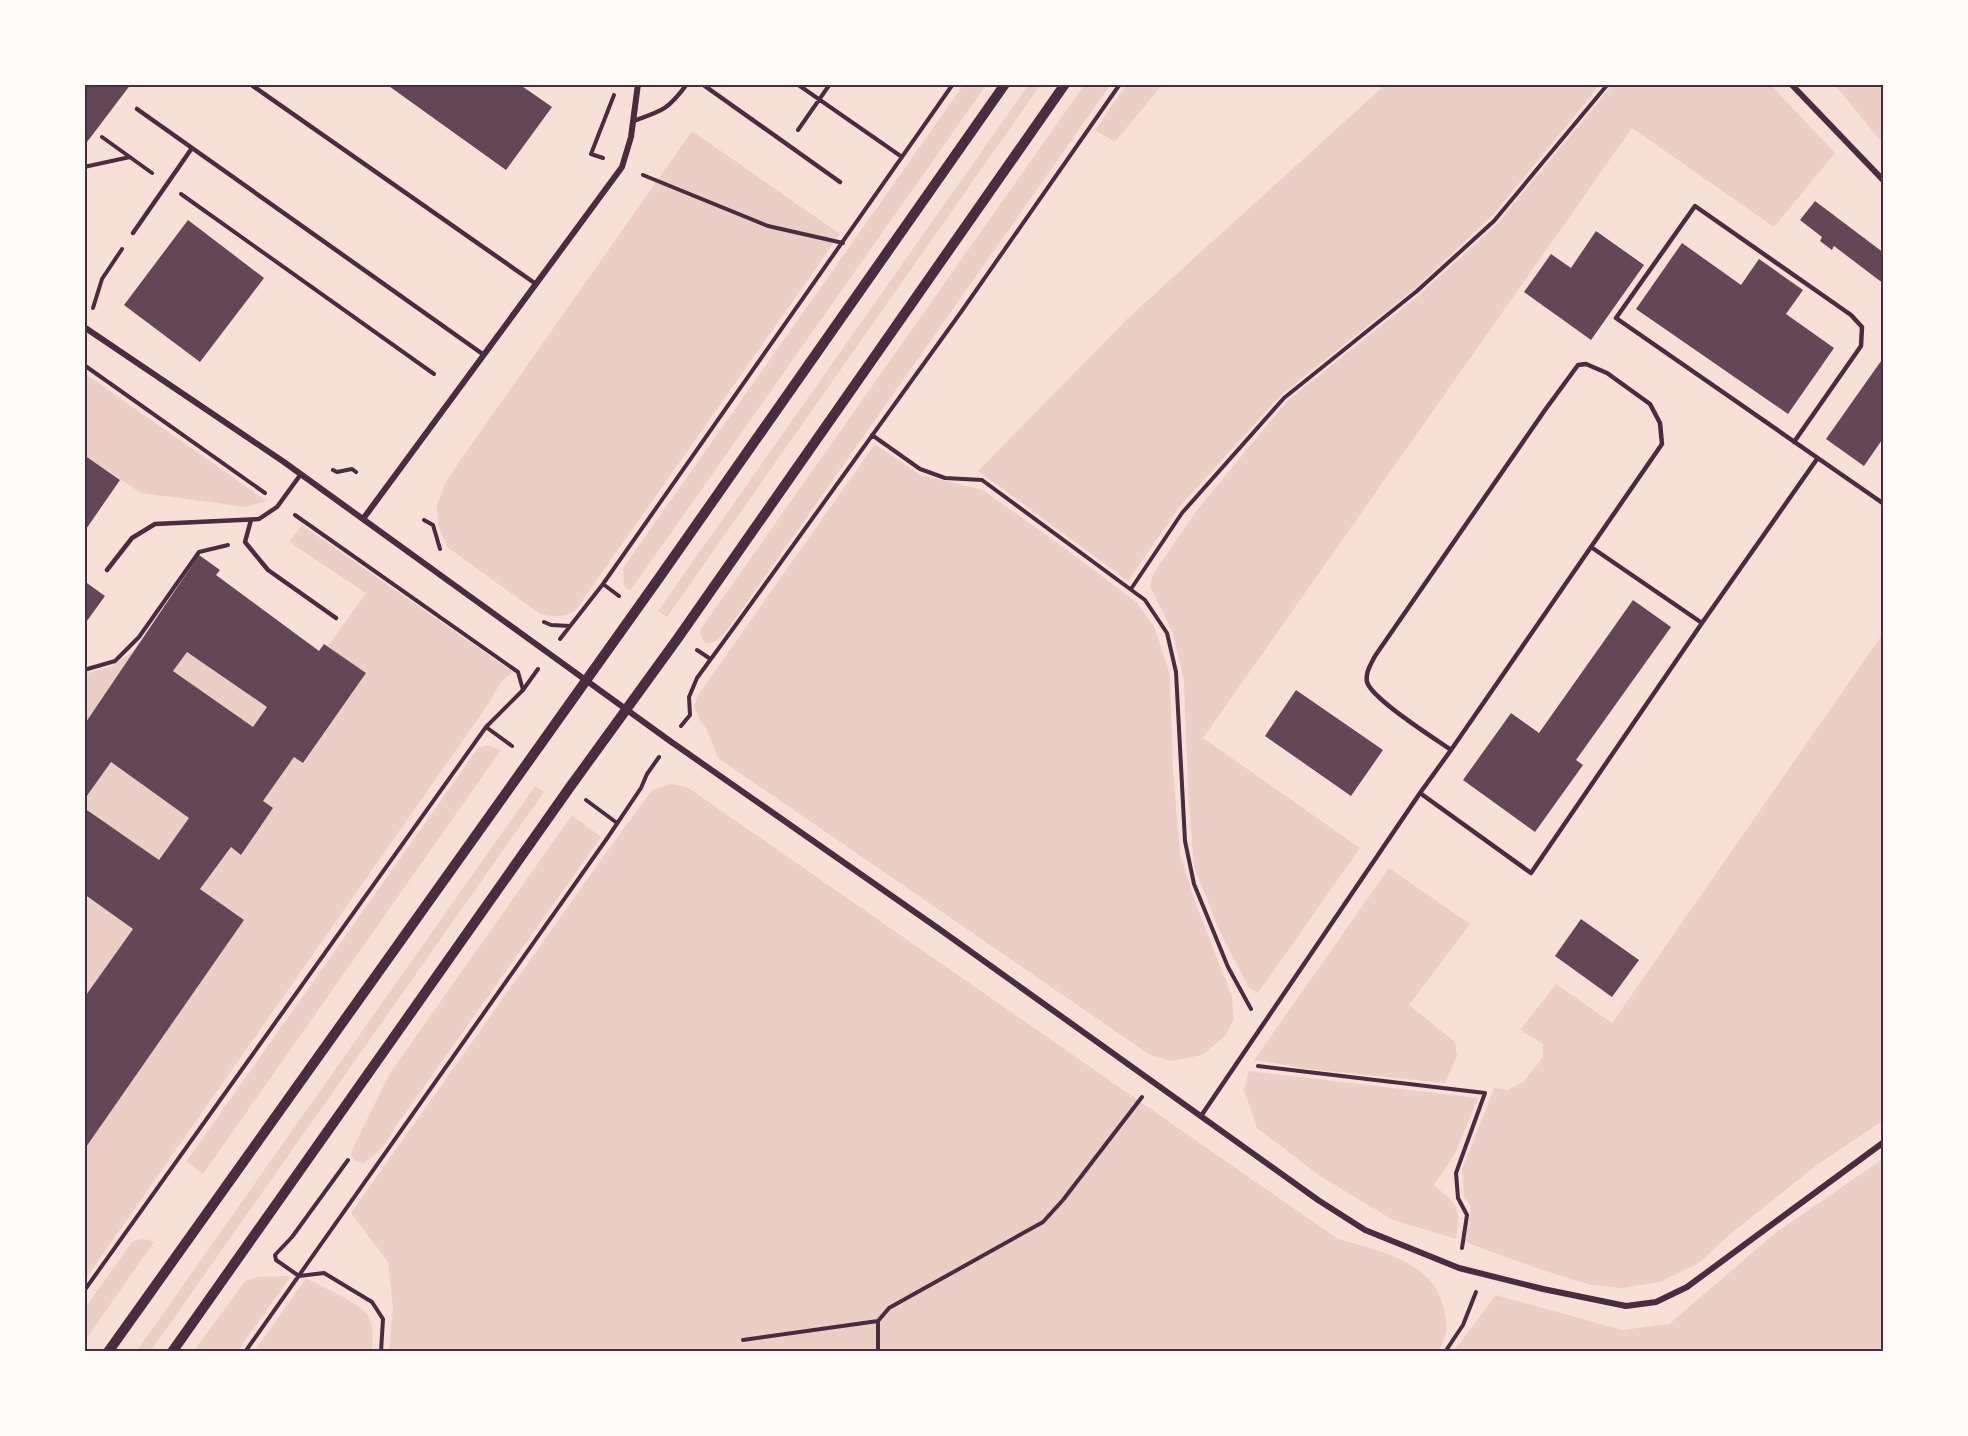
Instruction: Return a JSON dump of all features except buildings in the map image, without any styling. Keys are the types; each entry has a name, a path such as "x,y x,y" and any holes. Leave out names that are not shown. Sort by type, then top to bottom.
{"street":[{"path":"363,519 622,167 633,121 638,84"},
{"path":"108,1352 666,568 1005,84"},
{"path":"172,1352 1065,84"},
{"path":"1791,84 1884,182"},
{"path":"84,327 301,474 627,709 1318,1200 1365,1230 1459,1268 1543,1289 1626,1306 1656,1302 1687,1287 1884,1142"}],"lane":[{"path":"250,84 536,284"},
{"path":"633,121 663,111 687,84"},
{"path":"702,84 840,182"},
{"path":"137,109 483,355"},
{"path":"133,233 192,148"},
{"path":"1794,442 1861,346 1862,327 1851,315 1695,206 1616,318 1817,459 1884,504"},
{"path":"1201,1116 1662,444 1660,423 1650,404 1607,372 1586,364 1578,366 1545,410 1375,656 1366,673 1367,684 1378,698 1451,750"},
{"path":"1420,794 1531,873 1817,459"},
{"path":"107,570 132,538 155,524 259,519 279,504 301,474"},
{"path":"251,519 245,542 268,570 336,618"},
{"path":"1591,547 1702,623"}],"path":[{"path":"797,84 902,157"},
{"path":"788,145 830,84"},
{"path":"565,633 603,584 953,84"},
{"path":"690,715 689,697 697,678 710,658 872,435 1120,84"},
{"path":"1131,589 1182,513 1284,398 1417,291 1494,220 1608,84"},
{"path":"607,159 591,154 615,93"},
{"path":"102,137 153,174"},
{"path":"84,167 130,157"},
{"path":"643,175 768,226 843,243"},
{"path":"177,190 434,374"},
{"path":"93,308 102,279 133,233"},
{"path":"84,365 518,672 523,690"},
{"path":"872,435 920,469 945,478 982,480 1145,600 1167,633 1176,672 1185,841 1194,884 1228,967 1261,1029"},
{"path":"424,520 433,525 439,548 449,555"},
{"path":"84,670 115,661 139,637 199,552 245,542"},
{"path":"603,584 624,599"},
{"path":"543,622 570,626"},
{"path":"692,647 710,658"},
{"path":"84,1291 486,727 529,682"},
{"path":"486,727 507,742"},
{"path":"245,1352 617,823 641,788 647,774"},
{"path":"586,799 617,823"},
{"path":"1236,1064 1485,1093 1456,1173 1458,1198 1467,1215 1459,1268"},
{"path":"878,1352 879,1321 889,1308 1043,1222 1063,1200 1142,1097"},
{"path":"348,1160 292,1237 275,1255 276,1260 299,1276 324,1273 372,1302 383,1319 381,1352"},
{"path":"1445,1352 1463,1325 1483,1274"},
{"path":"743,1340 879,1321"}],"shaded area":[{"path":"964,84 987,84 630,591 624,586 623,568"},
{"path":"1029,84 1041,84 667,617 658,611"},
{"path":"1085,84 1111,84 732,624 720,638 705,643 700,630"},
{"path":"1127,84 1163,84 1115,142 1095,130"},
{"path":"1386,84 1601,84 1492,216 1413,290 1281,395 1181,505 1128,581 978,471 1128,318"},
{"path":"1613,84 1770,84 1835,153 1774,227 1632,128 1203,738 1360,848 1258,993 1249,988 1219,930 1194,867 1188,794 1184,680 1172,631 1150,587 1153,574 1197,510 1286,402 1419,295 1496,225"},
{"path":"1834,84 1884,84 1884,145"},
{"path":"692,131 840,234 575,611 558,616 540,614 447,547 438,525 437,505 445,484 457,465"},
{"path":"84,373 267,501 246,507 141,493 84,455"},
{"path":"875,444 920,475 983,490 1136,602 1154,626 1170,675 1173,768 1180,854 1196,904 1232,997 1234,1020 1225,1036 1202,1055 1171,1061 1150,1055 718,758 694,706 698,695"},
{"path":"302,525 513,672 501,682 487,706 84,1281 84,1150 244,920 200,889 231,847 241,854 273,809 263,801 294,757 304,763 366,673 327,647 366,593 289,542"},
{"path":"1884,632 1884,1120 1817,1165 1729,1235 1699,1263 1660,1282 1622,1288 1591,1285 1465,1242 1471,1207 1464,1197 1462,1170 1494,1088 1508,1090 1524,1081 1543,1057 1543,1044 1520,1030 1556,984 1612,1023"},
{"path":"135,650 84,725 84,674 110,667"},
{"path":"187,652 267,707 253,727 173,671"},
{"path":"488,745 501,750 203,1174 187,1162 188,1159 478,748"},
{"path":"111,762 189,818 159,860 84,808 84,800"},
{"path":"671,784 687,787 1338,1239 1403,1260 1417,1269 1438,1293 1444,1309 1446,1332 1437,1352 389,1352 393,1308 388,1262 351,1213 652,790"},
{"path":"535,786 544,792 150,1352 136,1352"},
{"path":"572,815 601,837 385,1144 363,1163 355,1161 351,1154 354,1146 390,1073"},
{"path":"1389,868 1470,924 1409,1005 1455,1042 1457,1056 1445,1083 1309,1069 1254,1060"},
{"path":"89,898 133,929 84,998 84,905"},
{"path":"1249,1071 1478,1098 1456,1152 1434,1185 1456,1208 1458,1220 1456,1239 1393,1220 1320,1176 1257,1128 1244,1090"},
{"path":"1884,1158 1884,1352 1453,1352 1496,1295 1622,1330 1669,1324 1774,1234"},
{"path":"144,1239 154,1242 84,1342 84,1309 133,1241"},
{"path":"258,1277 290,1277 237,1352 193,1352 245,1281"},
{"path":"306,1278 348,1300 365,1312 372,1328 373,1341 370,1352 254,1352"}]}
